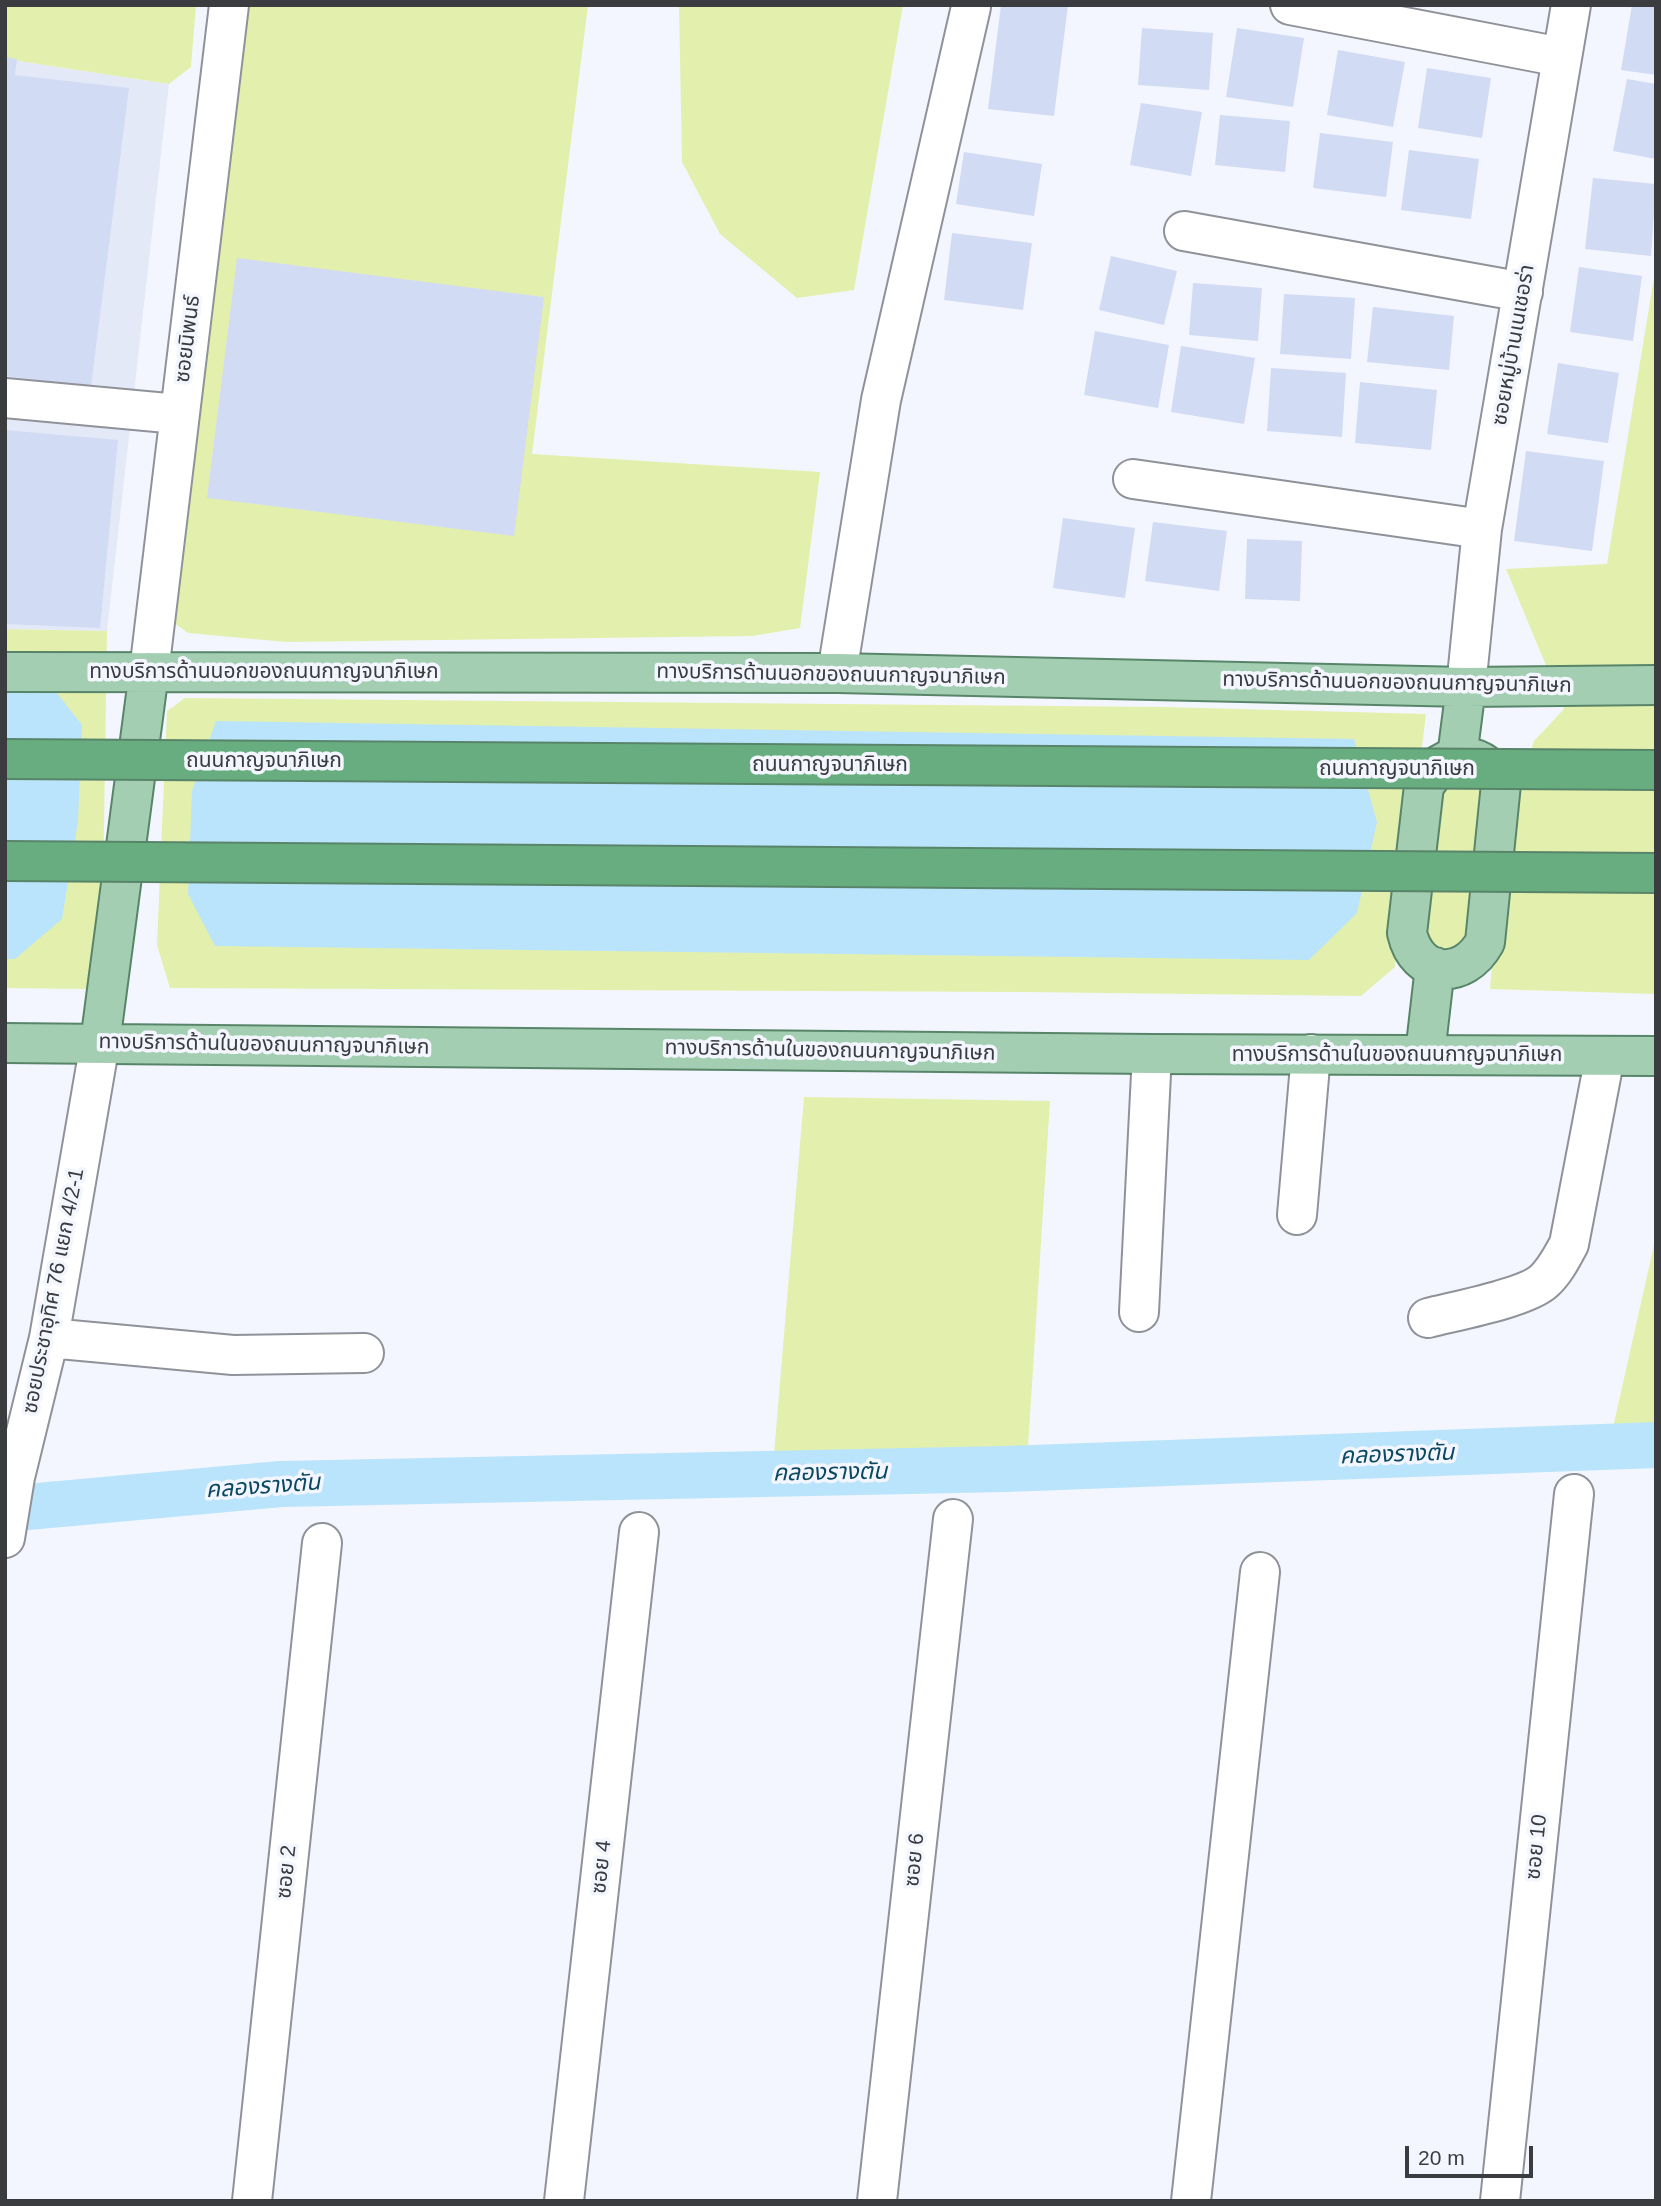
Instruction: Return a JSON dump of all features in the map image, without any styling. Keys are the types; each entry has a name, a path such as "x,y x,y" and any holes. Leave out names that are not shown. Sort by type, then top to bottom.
{"highway":[{"name":"ถนนกาญจนาภิเษก","path":"5,759 1656,771"},
{"path":"5,861 1656,873"}],"main road":[{"name":"ทางบริการด้านนอกของถนนกาญจนาภิเษก","path":"5,671 837,673 1466,687 1656,685"},
{"path":"100,1043 149,672"},
{"path":"1457,757 1466,687"},
{"path":"1457,757 1475,758 1486,764 1501,784 1485,942 1478,955 1467,964 1455,968 1435,967 1418,957 1410,946 1407,933 1424,786 1439,765 1457,757"},
{"path":"1425,1054 1435,967"},
{"name":"ทางบริการด้านในของถนนกาญจนาภิเษก","path":"5,1043 1656,1056"}],"street":[{"name":"ซอยนิพนธ์","path":"149,672 229,5"},
{"path":"1290,5 1562,57"},
{"name":"ซอยหมู่บ้านเนเชอร่า","path":"1466,687 1482,529 1571,5"},
{"path":"837,673 881,400 971,7"},
{"path":"1184,231 1523,292"},
{"path":"5,398 178,414"},
{"path":"1133,479 1482,529"},
{"name":"ซอยประชาอุทิศ 76 แยก 4/2-1","path":"5,1538 15,1477 49,1338 100,1043"},
{"path":"1139,1312 1152,1054"},
{"path":"1297,1215 1311,1054"},
{"path":"1428,1318 1520,1293 1543,1282 1558,1264 1569,1244 1605,1056"},
{"path":"49,1338 233,1355 363,1353"},
{"name":"ซอย 10","path":"1500,2201 1574,1494"},
{"name":"ซอย 6","path":"877,2201 953,1519"},
{"name":"ซอย 4","path":"564,2201 639,1532"},
{"name":"ซอย 2","path":"252,2201 323,1543"},
{"path":"1191,2201 1260,1573"}],"shaded area":[{"path":"5,59 169,84 107,631 5,629"}],"green space":[{"path":"5,5 196,5 191,67 169,84 5,59"},
{"path":"243,5 588,5 532,454 820,472 800,628 752,636 286,642 188,633 167,618 181,576 179,554"},
{"path":"679,5 903,5 854,290 797,298 720,234 682,162"},
{"path":"1656,265 1656,994 1490,989 1503,833 1534,741 1564,709 1506,569 1607,564"},
{"path":"5,629 107,631 102,954 86,989 5,988"},
{"path":"185,698 1163,707 1426,714 1395,967 1361,996 170,988 157,945 167,711"},
{"path":"1455,778 1480,787 1487,801 1474,932 1458,949 1432,948 1422,928 1434,796"},
{"path":"804,1097 1050,1101 1028,1447 774,1454"},
{"path":"1656,1236 1656,1430 1612,1432"}],"water":[{"path":"5,676 49,683 82,725 78,821 62,919 15,959 5,959"},
{"path":"216,721 1354,739 1377,822 1357,913 1309,960 215,946 188,894 192,791"}],"building":[{"path":"1001,5 1068,5 1054,116 988,109"},
{"path":"1632,5 1656,5 1656,75 1621,70"},
{"path":"1142,28 1213,33 1209,90 1138,85"},
{"path":"1237,28 1304,38 1293,107 1226,97"},
{"path":"1338,50 1405,62 1393,127 1327,115"},
{"path":"5,57 17,59 15,75 129,88 91,386 5,376"},
{"path":"1427,68 1491,78 1482,138 1418,128"},
{"path":"1627,79 1656,84 1656,159 1613,151"},
{"path":"1141,103 1202,112 1191,176 1130,165"},
{"path":"1220,115 1290,121 1285,172 1215,165"},
{"path":"1320,133 1393,142 1386,197 1313,188"},
{"path":"1409,150 1479,159 1471,219 1401,210"},
{"path":"964,152 1042,164 1034,216 956,204"},
{"path":"1593,178 1656,184 1651,256 1585,249"},
{"path":"952,233 1032,243 1023,310 944,300"},
{"path":"1111,256 1177,271 1164,325 1099,310"},
{"path":"237,258 544,297 514,536 207,498"},
{"path":"1579,267 1642,276 1633,341 1570,332"},
{"path":"1193,283 1262,288 1258,341 1189,335"},
{"path":"1284,294 1355,298 1351,359 1280,354"},
{"path":"1373,307 1454,316 1449,370 1367,362"},
{"path":"1095,331 1169,345 1158,408 1084,395"},
{"path":"1181,346 1255,358 1244,424 1171,412"},
{"path":"1558,363 1619,373 1608,443 1547,434"},
{"path":"1271,368 1346,373 1342,437 1267,431"},
{"path":"1360,382 1437,390 1431,450 1355,443"},
{"path":"5,430 118,440 100,628 5,624"},
{"path":"1526,451 1604,461 1592,551 1514,541"},
{"path":"1063,518 1135,528 1125,598 1053,588"},
{"path":"1153,522 1227,531 1219,591 1145,581"},
{"path":"1247,539 1302,541 1300,601 1245,599"}],"waterway":[{"name":"คลองรางตัน","path":"5,1509 281,1484 1005,1469 1656,1445"}]}
